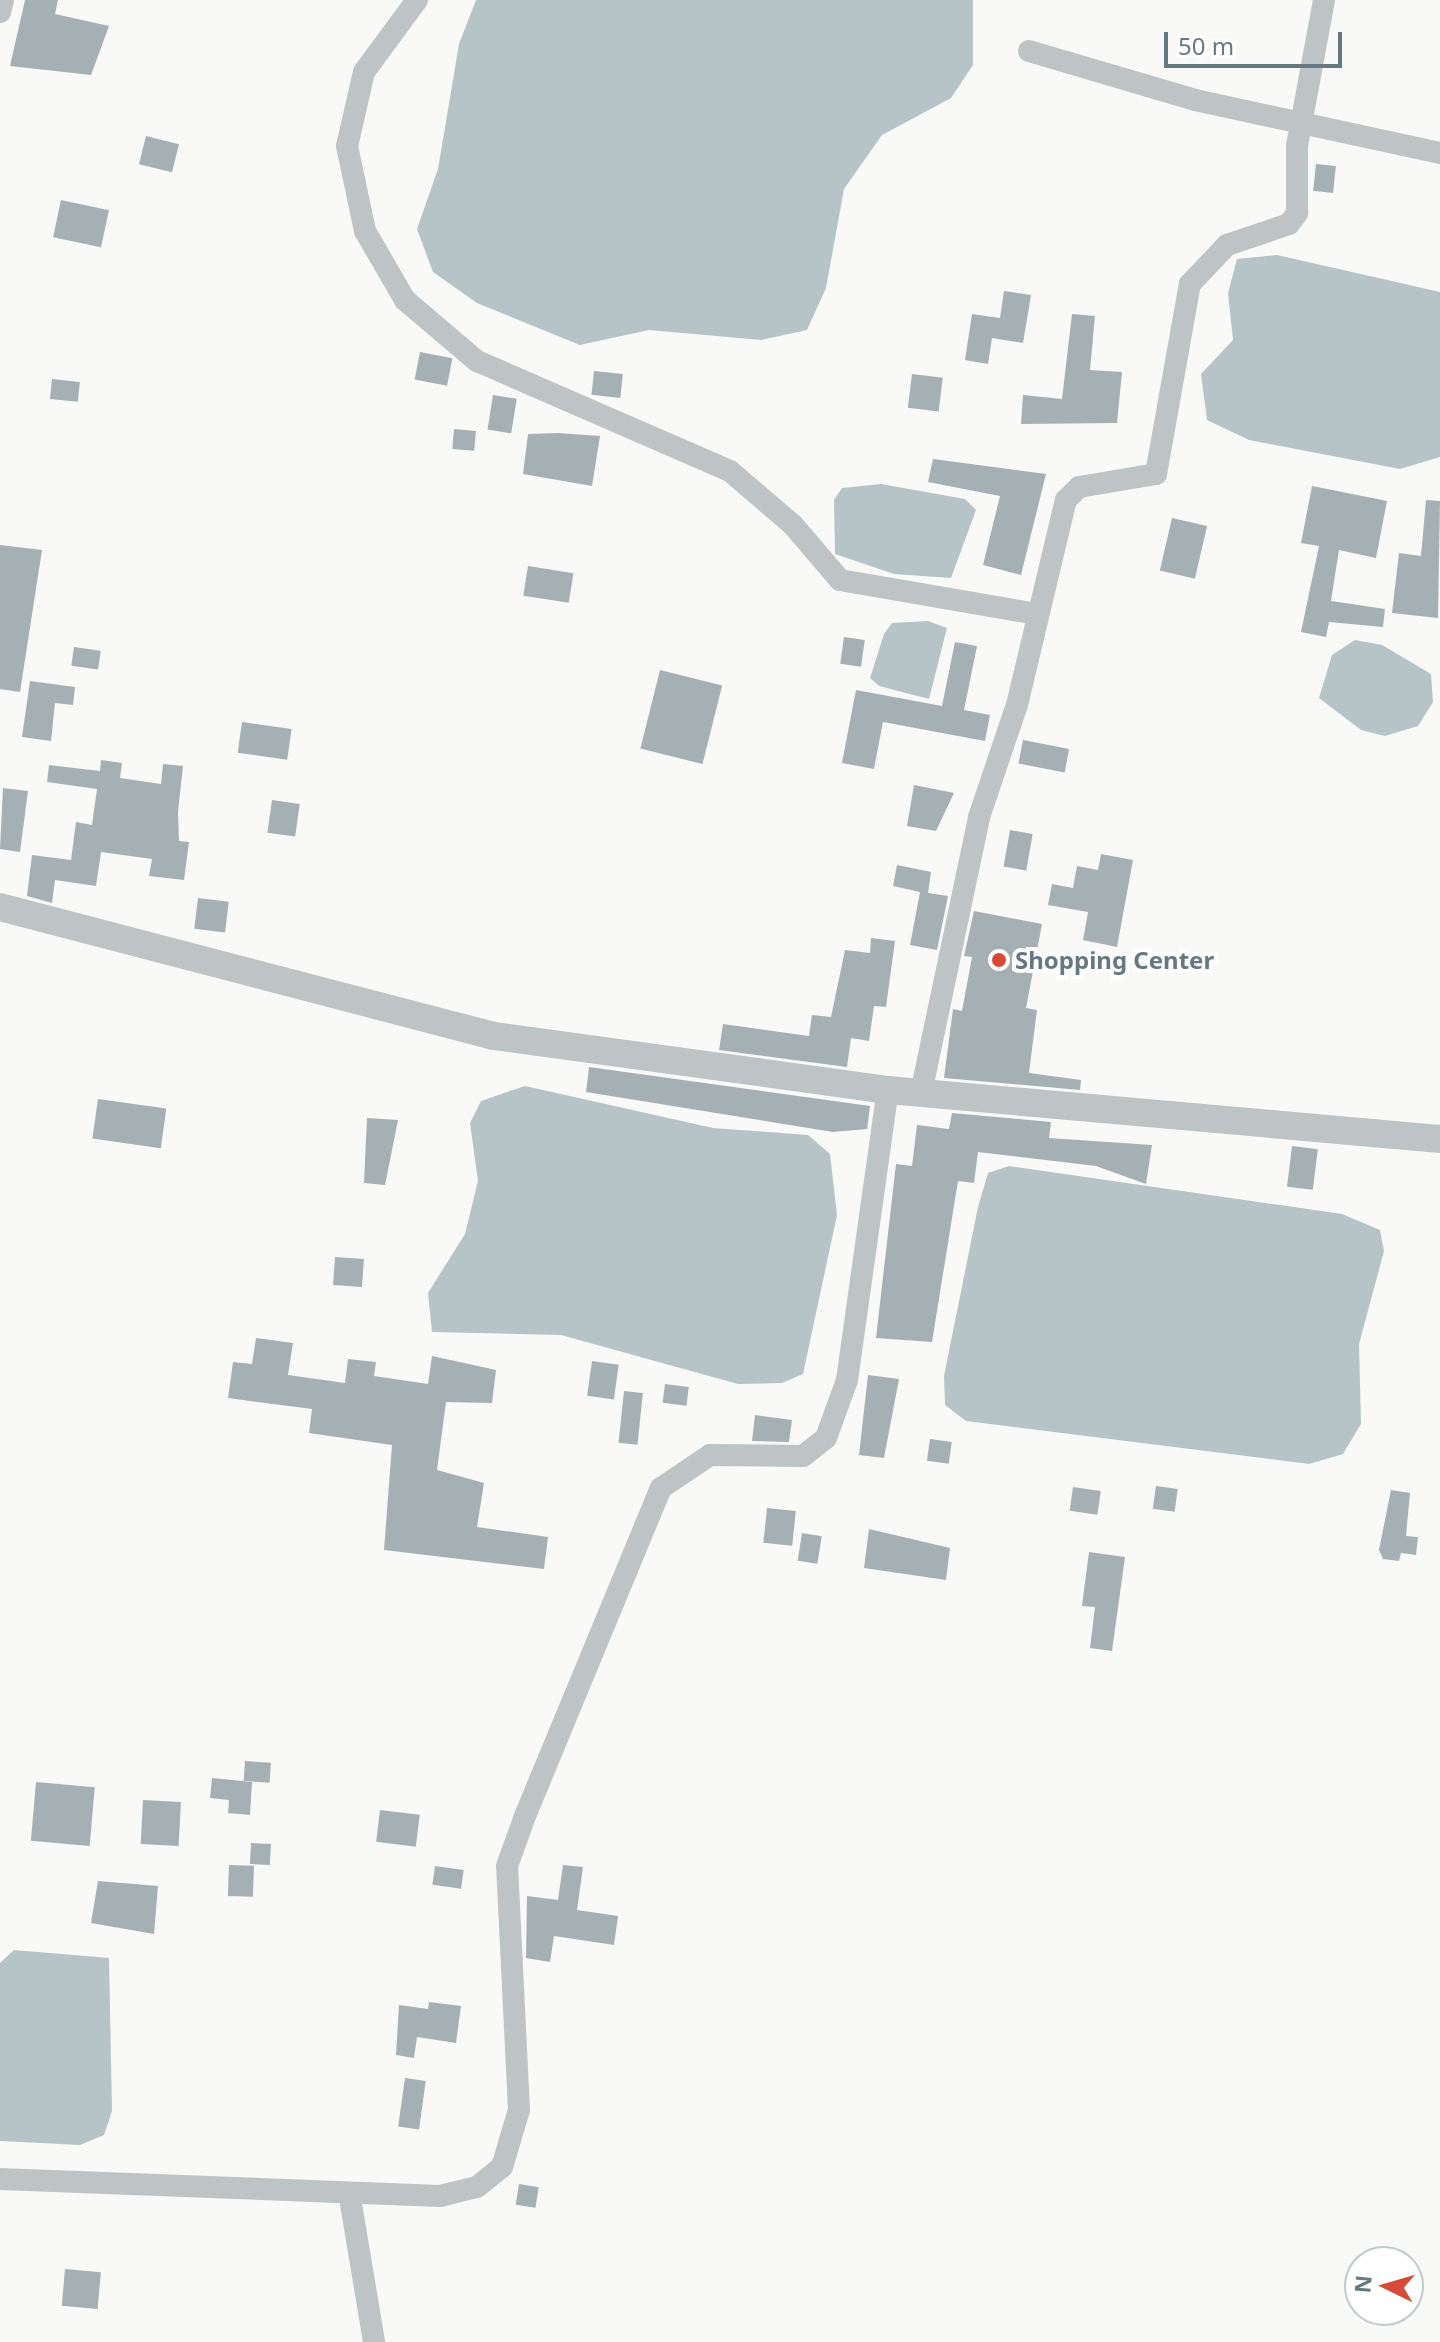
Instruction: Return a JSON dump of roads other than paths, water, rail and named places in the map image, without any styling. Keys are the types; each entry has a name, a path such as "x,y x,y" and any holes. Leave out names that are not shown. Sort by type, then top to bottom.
{"street":[{"path":"0,12 3,0"},
{"path":"417,0 364,72 347,146 365,231 405,300 477,361 730,471 793,525 840,580 1036,614"},
{"path":"921,1093 979,817 1017,705 1036,614 1073,489 1156,474 1190,284 1227,245 1289,224 1297,213 1301,124 1324,0"},
{"path":"1029,51 1301,124 1440,153"},
{"path":"0,907 494,1036 888,1090 1440,1139"},
{"path":"0,2179 350,2198 457,2194 502,2167 519,2110 517,1980 505,1897 520,1829 661,1488 710,1455 803,1456 826,1438 847,1380 888,1090"},
{"path":"350,2198 374,2342"}],"place":[{"name":"Shopping Center","path":"999,960"}]}
